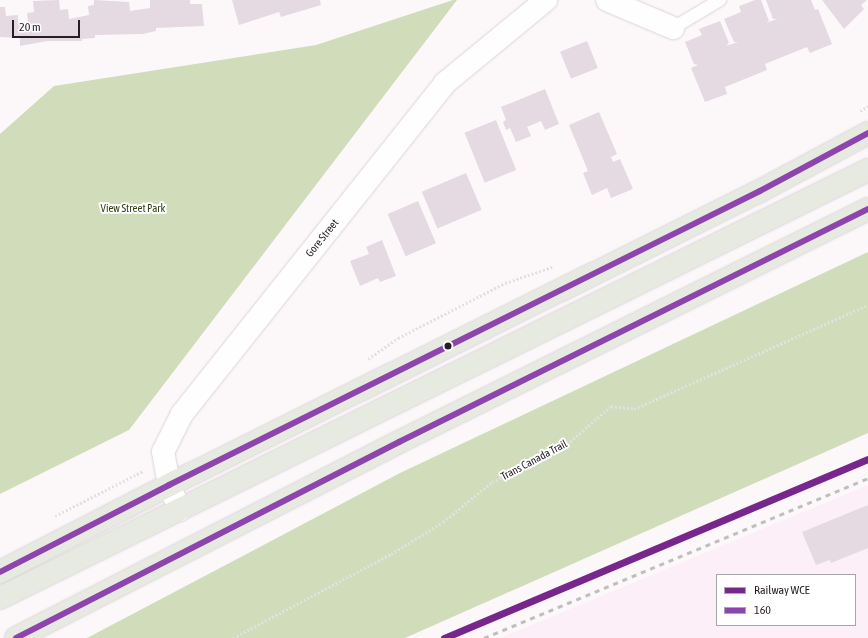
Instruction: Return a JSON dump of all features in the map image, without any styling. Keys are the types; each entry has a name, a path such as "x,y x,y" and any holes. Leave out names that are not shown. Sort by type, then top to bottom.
{"main road":[{"path":"0,572 168,485 753,195 868,133"},
{"path":"0,598 868,170"},
{"path":"16,638 399,442 868,209"}],"street":[{"name":"Gore Street","path":"180,510 168,485 163,452 182,414 445,83 546,0"},
{"path":"606,0 673,28"}],"lane":[{"path":"673,28 720,0"}],"path":[{"path":"854,114 868,106"},
{"path":"362,363 398,338 505,283 559,265"},
{"name":"Trans Canada Trail","path":"233,638 390,554 443,522 492,482 564,446 611,406 634,409 868,305"},
{"path":"49,519 132,476"}],"shaded area":[{"path":"868,485 868,638 500,638"}],"green space":[{"name":"View Street Park","path":"453,0 457,0 129,430 0,494 0,134 54,86 316,45"},
{"path":"868,252 868,433 405,638 87,638 400,473"}],"building":[{"path":"59,0 60,10 68,9 69,19 89,15 88,6 94,5 94,0 129,2 130,11 150,8 150,0 190,0 190,4 202,4 204,26 156,28 156,31 143,34 95,35 95,38 82,39 82,41 48,41 20,46 20,38 0,37 0,7 5,7 6,16 18,15 18,23 28,22 27,13 34,12 33,1"},
{"path":"232,0 320,0 321,5 281,17 279,12 239,25"},
{"path":"755,0 761,0 769,21 766,23 777,19 773,19 766,0 811,0 815,10 818,9 832,44 810,53 807,47 765,64 767,70 725,87 727,94 705,102 691,68 698,65 694,64 685,42 702,35 699,29 720,21 729,43 726,46 738,42 734,42 724,19 741,12 739,6"},
{"path":"822,0 867,0 861,5 864,9 844,29"},
{"path":"587,41 598,68 571,79 560,52"},
{"path":"545,89 559,124 545,130 541,121 527,127 531,136 516,142 510,128 506,130 503,122 506,120 501,107"},
{"path":"599,112 617,154 611,157 613,162 620,159 633,189 611,198 607,188 592,195 583,173 588,171 569,125"},
{"path":"496,120 516,170 485,183 464,133"},
{"path":"466,173 482,210 437,229 422,192"},
{"path":"418,201 436,243 406,256 388,214"},
{"path":"382,240 396,276 380,282 378,278 360,286 350,261 369,254 366,247"},
{"path":"868,505 868,548 831,563 830,560 816,565 802,532"}],"railway":[{"path":"484,638 868,478"}],"rail line":[{"name":"WCE","path":"444,638 868,459"}],"transit line":[{"name":"160","path":"0,572 169,485 760,191 868,133"},
{"name":"160","path":"16,638 399,442 868,209"}]}
